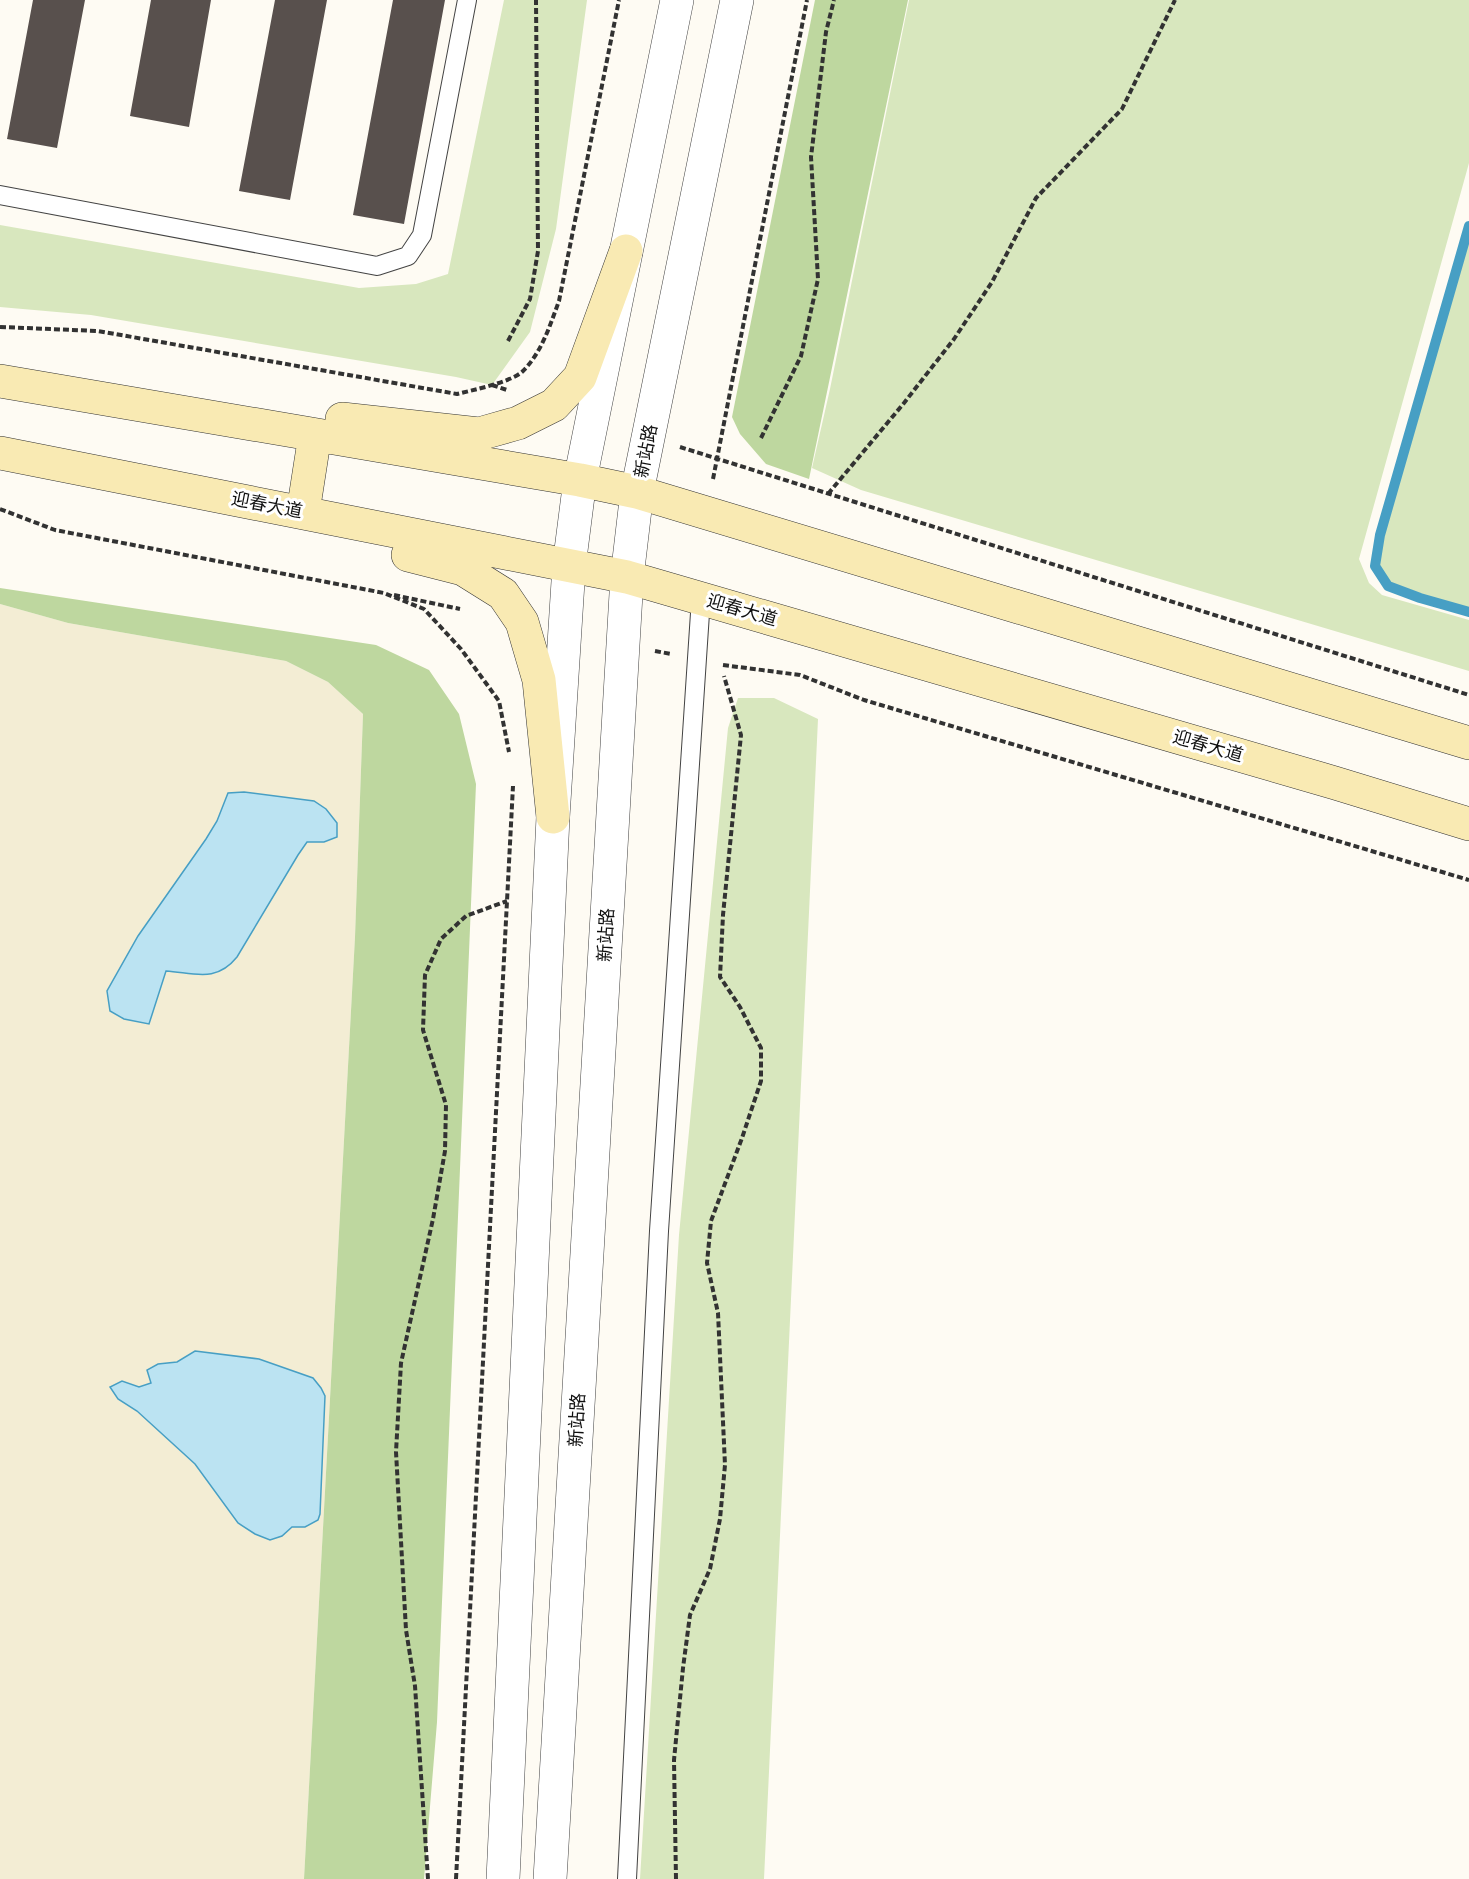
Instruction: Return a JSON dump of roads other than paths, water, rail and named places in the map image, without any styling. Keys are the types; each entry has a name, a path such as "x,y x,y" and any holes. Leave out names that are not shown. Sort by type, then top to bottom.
{"main road":[{"path":"0,381 479,434 518,423 554,405 580,377 627,251"},
{"path":"0,381 580,480 637,492 1469,743"},
{"path":"303,512 315,435"},
{"path":"13,455 463,569 503,594 522,622 539,680 553,817"},
{"name":"迎春大道","path":"13,455 627,577 1469,824"}],"street":[{"path":"503,1879 553,817 569,566 580,480 677,0"},
{"name":"新站路","path":"550,1879 627,577 637,492 737,0"}],"lane":[{"path":"0,195 377,266 408,256 422,235 467,0"},
{"path":"627,1879 659,1231 701,598"}],"water":[{"path":"244,792 314,801 326,809 337,823 337,837 324,842 307,842 237,957 229,965 213,973 204,974 166,971 149,1024 124,1019 110,1011 107,991 138,936 217,821 228,793"},
{"path":"195,1351 259,1359 313,1378 321,1388 325,1396 318,1520 305,1527 292,1527 282,1536 270,1540 255,1534 238,1523 195,1464 137,1411 118,1399 110,1387 122,1381 139,1387 151,1383 147,1370 158,1364 177,1362"}],"waterway":[{"path":"1469,226 1380,535 1375,566 1388,586 1469,612"}]}
